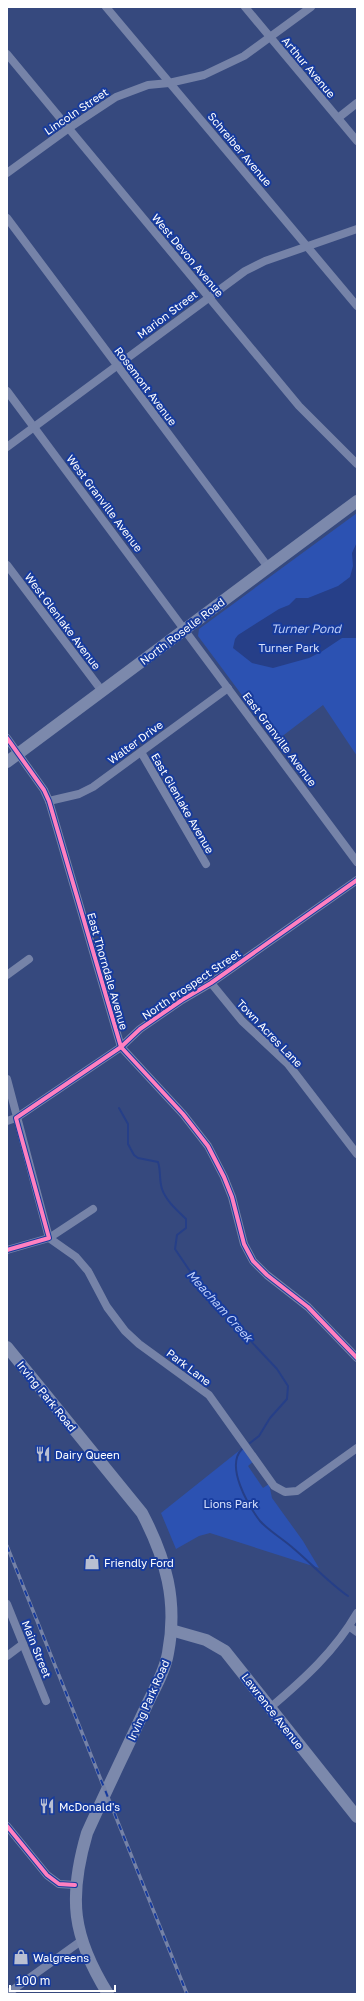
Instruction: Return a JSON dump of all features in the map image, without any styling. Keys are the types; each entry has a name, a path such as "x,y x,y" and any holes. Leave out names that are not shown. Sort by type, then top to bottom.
{"main road":[{"name":"North Roselle Road","path":"7,762 357,500"},
{"name":"Irving Park Road","path":"7,1346 142,1513 158,1544 167,1574 171,1602 171,1630 168,1654 158,1680 88,1833 80,1857 75,1885 81,1941 96,1974 108,1994"},
{"name":"Lawrence Avenue","path":"171,1630 206,1640 224,1651 271,1707 357,1817"}],"street":[{"name":"Schreiber Avenue","path":"106,7 357,306"},
{"name":"Arthur Avenue","path":"245,7 357,141"},
{"name":"Lincoln Street","path":"7,173 69,128 116,97 148,85 204,75 244,56 311,7"},
{"name":"West Devon Avenue","path":"7,54 299,406 357,464"},
{"path":"338,118 357,103"},
{"name":"Rosemont Avenue","path":"7,218 268,567"},
{"name":"Marion Street","path":"7,447 208,297 255,265 293,250 357,230"},
{"name":"West Granville Avenue","path":"7,391 185,629"},
{"name":"West Glenlake Avenue","path":"7,565 102,691"},
{"name":"East Granville Avenue","path":"185,629 357,862"},
{"name":"Walter Drive","path":"49,801 71,797 87,791 228,688"},
{"name":"East Thorndale Avenue","path":"7,738 44,790 49,801 121,1047 183,1114 208,1146 224,1177 232,1197 244,1244 253,1260 265,1273 308,1307 357,1358"},
{"name":"East Glenlake Avenue","path":"141,752 206,864"},
{"name":"North Prospect Street","path":"7,1121 16,1118 121,1047 140,1030 182,1000 211,984 357,880"},
{"path":"7,974 29,959"},
{"name":"Town Acres Lane","path":"211,984 242,1021 288,1064 357,1154"},
{"path":"7,1080 49,1238"},
{"path":"7,1250 49,1238 94,1209"},
{"name":"Park Lane","path":"49,1238 76,1257 88,1271 107,1307 126,1331 139,1344 209,1396 274,1486 285,1492 297,1491 357,1448"},
{"name":"Main Street","path":"7,1604 46,1701"},
{"path":"271,1707 320,1663 353,1629 357,1613"},
{"path":"7,1656 23,1644"},
{"path":"7,1826 47,1875 59,1884 75,1885"},
{"path":"7,1994 81,1941"}],"green space":[{"name":"Turner Park","path":"357,513 357,756 323,705 276,741 198,636 199,629"},
{"name":"Lions Park","path":"245,1446 255,1460 248,1466 263,1488 269,1484 272,1498 303,1541 319,1568 210,1533 199,1536 176,1549 161,1513"}],"water":[{"name":"Turner Pond","path":"357,542 357,638 342,638 309,658 273,668 252,663 233,648 235,639 238,635 279,609 289,605 296,598 308,598 338,586 350,577 353,566 352,553"}],"waterway":[{"name":"Meacham Creek","path":"119,1108 128,1124 128,1144 134,1155 138,1158 158,1162 161,1186 166,1198 186,1219 186,1228 177,1235 175,1249 202,1289 277,1369 288,1386 287,1399 270,1418 259,1436 250,1443"},
{"name":"Meacham Creek","path":"242,1449 237,1456 237,1475 245,1496 260,1521 348,1596"}],"railway":[{"path":"7,1546 187,1994"}],"cycle path":[{"path":"7,738 44,790 49,801 121,1047 183,1114 208,1146 224,1177 232,1197 244,1244 253,1261 267,1275 308,1307 357,1358"},
{"path":"7,1250 49,1238 16,1118 121,1047 140,1029 182,1000 211,983 357,880"},
{"path":"7,1826 47,1875 59,1884 75,1885"}],"place":[{"name":"Dairy Queen","path":"43,1454"},
{"name":"Friendly Ford","path":"92,1562"},
{"name":"McDonald's","path":"47,1806"},
{"name":"Walgreens","path":"21,1957"}]}
